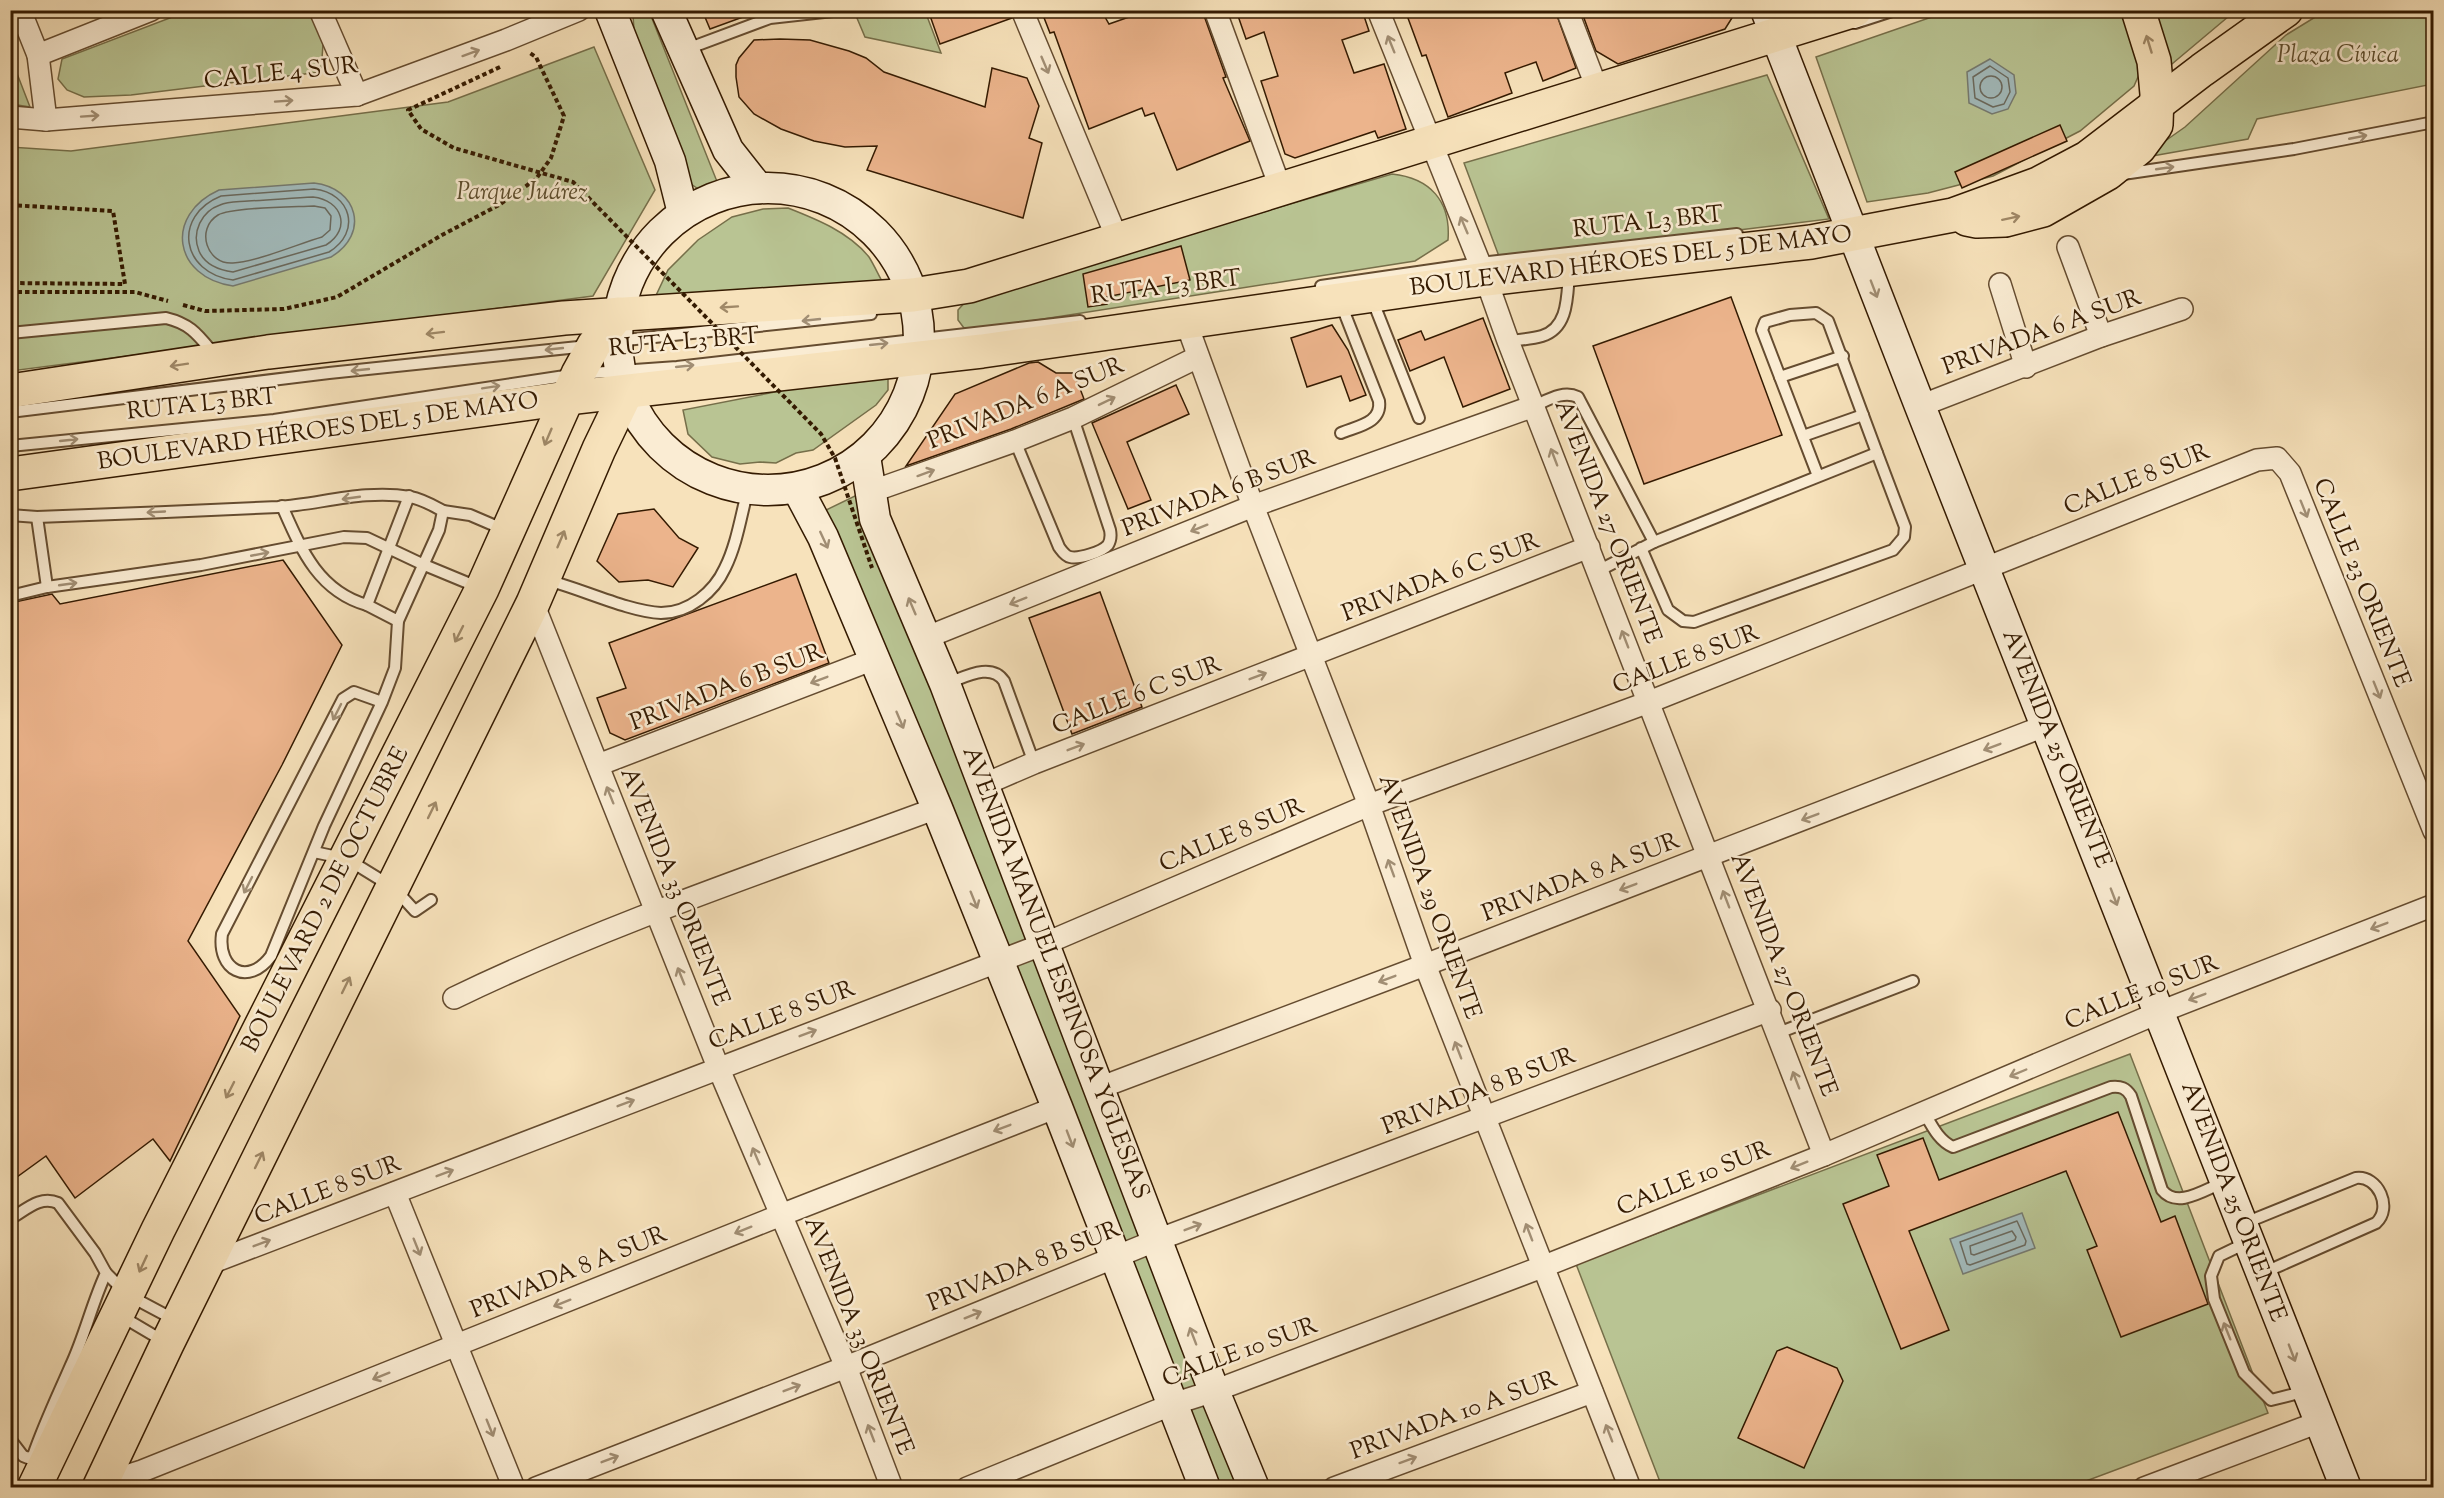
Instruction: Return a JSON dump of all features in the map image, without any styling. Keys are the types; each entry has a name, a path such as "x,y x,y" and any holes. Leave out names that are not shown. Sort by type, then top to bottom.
{"main road":[{"path":"610,10 670,161 683,213"},
{"path":"666,10 728,150 758,188"},
{"path":"1953,215 1977,221 2005,220 2043,210 2108,173 2139,148 2156,125 2156,100 2154,61 2138,10"},
{"name":"BOULEVARD HÉROES DEL 5 DE MAYO","path":"10,474 572,386 919,348 982,351 1355,298 1483,271 1569,270 1811,242 1848,225 1953,215 2038,184 2087,158 2156,100 2286,10"},
{"path":"10,391 219,359 564,318 609,333 920,305 969,286 1116,238 1280,188 1434,153 1598,91 1776,37 1849,19"},
{"name":"AVENIDA 25 ORIENTE","path":"1776,37 2346,1488"},
{"path":"758,188 792,189 824,199 854,214 879,237 893,255 920,305 919,348 913,385 902,411 886,435 865,456 833,476 796,488 748,489 717,482 688,467 662,447 641,422 623,382 609,333 626,284 640,257 659,233 683,213 719,195 758,188"},
{"name":"BOULEVARD 2 DE OCTUBRE","path":"34,1488 110,1301 158,1230 482,589 572,386 609,333"},
{"path":"100,1486 538,591 623,382"},
{"name":"AVENIDA MANUEL ESPINOSA YGLESIAS","path":"865,456 875,519 945,684 1214,1391 1254,1488"},
{"name":"AVENIDA MANUEL ESPINOSA YGLESIAS","path":"796,488 823,537 937,808 1057,1107 1205,1488"}],"street":[{"path":"20,10 38,55 46,120"},
{"path":"38,55 151,10"},
{"path":"320,10 357,95"},
{"name":"CALLE 4 SUR","path":"10,117 46,120 357,95 506,40 579,10"},
{"path":"1022,10 1116,238"},
{"path":"1215,10 1280,188"},
{"name":"AVENIDA 27 ORIENTE","path":"1378,10 1483,271 1770,1010 1824,1155"},
{"path":"1567,10 1598,91"},
{"path":"2068,247 2101,336"},
{"path":"2000,284 2026,367"},
{"name":"PRIVADA 6 A SUR","path":"1920,406 2026,367 2101,336 2182,309"},
{"name":"AVENIDA 29 ORIENTE","path":"1186,322 1253,506 1369,805 1425,965 1630,1488"},
{"name":"PRIVADA 6 A SUR","path":"870,492 1073,418 1198,357"},
{"name":"PRIVADA 6 B SUR","path":"925,638 1253,506 1534,406"},
{"name":"CALLE 8 SUR","path":"208,1264 1044,944 1369,805 1649,702 2257,460 2277,458"},
{"name":"CALLE 23 ORIENTE","path":"2277,458 2290,473 2433,831"},
{"name":"PRIVADA 6 C SUR","path":"1311,656 1589,547"},
{"name":"AVENIDA 33 ORIENTE","path":"538,591 598,765 656,912 718,1067 846,1367 892,1488"},
{"name":"CALLE 6 C SUR","path":"983,785 1311,656"},
{"name":"PRIVADA 6 B SUR","path":"598,765 874,659"},
{"name":"PRIVADA 8 A SUR","path":"1099,1088 2047,726"},
{"path":"454,998 511,970 656,912 937,808"},
{"name":"CALLE 10 SUR","path":"967,1488 1173,1404 1214,1391 1542,1267 1824,1155 1925,1114 2160,1012 2433,905"},
{"name":"PRIVADA 8 B SUR","path":"536,1488 846,1367 1157,1240 1770,1010"},
{"name":"PRIVADA 8 A SUR","path":"100,1486 145,1479 457,1346 781,1215 1057,1107"},
{"path":"395,1192 514,1488"},
{"name":"PRIVADA 10 A SUR","path":"1334,1488 1592,1392"},
{"path":"2144,1488 2319,1422"}],"lane":[{"path":"684,51 770,18 842,10"},
{"path":"1849,19 1895,10"},
{"path":"2101,133 2156,100 2209,52 2274,10"},
{"path":"2108,173 2118,175 2294,149 2433,122"},
{"path":"920,305 1232,216"},
{"name":"RUTA L3 BRT","path":"1306,289 1483,271 1752,232"},
{"path":"1509,341 1544,336 1554,330 1562,320 1567,307 1569,270"},
{"path":"1355,298 1419,418"},
{"path":"1341,433 1377,417 1380,409 1355,298"},
{"path":"10,412 329,373 609,333 882,313"},
{"path":"1641,548 1668,610 1683,621 1694,622 1893,550 1904,537 1905,527 1828,321 1816,313 1790,315 1765,322 1762,330 1818,476"},
{"path":"10,333 166,318 181,322 193,329 219,359"},
{"name":"RUTA L3 BRT","path":"919,348 1093,319"},
{"path":"1780,377 1843,356"},
{"name":"RUTA L3 BRT","path":"10,446 274,420 572,386"},
{"path":"1534,406 1563,394 1578,397 1654,542"},
{"path":"1803,436 1863,415"},
{"path":"1015,441 1059,548 1070,557 1078,557 1100,550 1107,546 1111,538 1110,530 1073,418"},
{"path":"1598,570 1654,542 1877,453"},
{"path":"538,591 662,613 690,606 711,591 725,568 748,489"},
{"path":"10,515 37,517 282,506 358,497 409,496 443,511 470,515 508,531"},
{"path":"367,604 409,496"},
{"path":"282,506 300,546 323,580 354,601 367,604 398,621"},
{"path":"382,702 354,692 346,695 222,934 220,948 224,957 236,971 251,973 258,970 271,956 314,852 382,702 395,668 398,621 439,530 443,511"},
{"path":"37,517 47,587"},
{"path":"10,596 47,587 201,565 344,537 367,538 482,589"},
{"path":"945,684 984,671 999,674 1004,681 1034,764"},
{"path":"314,852 347,859 393,888 415,911 431,900"},
{"path":"1778,1033 1913,981"},
{"path":"1925,1114 1946,1144 1953,1147 2111,1087 2119,1086 2127,1089 2131,1096 2162,1190 2167,1197 2175,1200 2182,1199 2225,1182"},
{"path":"2262,1274 2376,1223 2382,1218 2385,1210 2384,1202 2371,1180 2363,1177 2356,1178 2246,1233 2219,1256 2211,1276 2214,1299 2244,1373 2271,1400 2307,1391"},
{"path":"10,1219 42,1200 58,1203 95,1253 110,1301 173,1333"},
{"path":"110,1301 173,1333"},
{"path":"10,1439 23,1456 32,1458 49,1413 71,1366 110,1301"}],"path":[{"path":"10,291 135,292 205,311 284,309 337,297 442,235 499,205 536,179 546,165 564,116 536,57 506,40"},
{"path":"500,67 408,110 421,129 454,147 573,182 821,434 835,458 872,568"},
{"path":"10,205 113,211 125,284 10,282"}],"green space":[{"path":"2130,10 2141,70 2134,86 2080,131 1993,176 1928,193 1867,202 1816,57 1949,11"},
{"path":"2149,10 2235,11 2166,69"},
{"path":"188,11 316,11 324,30 321,72 131,95 84,97 67,90 58,79 62,59"},
{"path":"649,11 718,184 701,191 684,179 636,57 633,16"},
{"path":"854,11 925,11 941,53 865,37"},
{"name":"Plaza Cívica","path":"2325,11 2433,11 2433,84 2257,119 2248,139 2141,158 2185,127 2286,35"},
{"name":"Parque Juárez","path":"594,47 655,190 593,296 11,371 10,147 71,151 448,102"},
{"path":"11,58 30,107 11,104"},
{"path":"1767,75 1829,219 1500,259 1464,163"},
{"path":"1392,174 1405,176 1427,186 1442,203 1446,214 1448,240 1415,261 973,330 964,328 958,320 958,310 968,299"},
{"path":"788,208 821,222 852,240 869,257 883,283 652,304 668,270 698,240 732,217 763,209"},
{"path":"888,370 888,390 876,405 813,450 796,453 776,463 740,464 712,457 688,434 683,410"},
{"path":"859,494 1037,937 1000,950 820,513"},
{"path":"1041,952 1247,1487 1214,1487 1006,965"},
{"path":"2130,1054 2268,1413 2070,1487 1662,1487 1576,1264"}],"water":[{"path":"1990,59 2014,75 2016,93 2008,109 1992,114 1969,103 1967,72"},
{"path":"314,183 341,193 354,213 351,236 331,257 233,286 213,280 198,271 188,258 183,244 183,229 190,214 201,201 219,190"},
{"path":"2022,1213 2035,1248 1963,1274 1950,1239"}],"building":[{"path":"702,10 754,10 754,13 710,29"},
{"path":"928,10 1010,10 1012,18 940,44"},
{"path":"1041,10 1101,10 1109,24 1149,10 1202,10 1226,77 1223,78 1250,141 1177,170 1154,113 1145,116 1142,108 1089,129 1054,32 1050,33"},
{"path":"1236,10 1362,10 1369,31 1342,40 1354,73 1384,64 1406,129 1378,138 1375,131 1295,158 1285,154 1261,81 1278,76 1264,32 1246,39"},
{"path":"1405,10 1555,10 1576,68 1543,81 1536,62 1505,73 1512,93 1448,117 1426,55 1422,56"},
{"path":"1581,10 1737,10 1725,29 1618,64 1596,51"},
{"path":"754,40 810,40 849,51 866,58 884,72 985,107 992,68 1027,78 1039,106 1029,138 1042,143 1023,218 867,170 877,146 845,147 814,141 781,129 754,114 739,97 736,65"},
{"path":"2060,125 2067,141 1962,188 1955,172"},
{"path":"1181,246 1190,280 1106,297 1107,304 1088,307 1083,274"},
{"path":"1731,297 1782,435 1644,484 1593,346"},
{"path":"1483,318 1510,389 1463,407 1444,357 1410,371 1398,340 1421,331 1425,340"},
{"path":"1332,325 1348,350 1366,395 1350,401 1341,376 1307,387 1291,338"},
{"path":"1038,362 1056,373 1074,373 1084,399 1011,429 906,466 955,394 1029,363"},
{"path":"1176,385 1189,414 1127,442 1151,500 1128,509 1092,423"},
{"path":"654,509 679,538 698,548 673,587 648,580 619,582 597,561 618,514"},
{"path":"283,560 342,645 282,765 188,941 240,1016 170,1161 153,1139 75,1198 46,1156 10,1182 10,603 52,594 60,604"},
{"path":"796,574 829,663 625,740 610,733 597,698 626,688 609,643"},
{"path":"1100,592 1142,707 1072,734 1029,618"},
{"path":"2118,1112 2161,1222 2175,1216 2208,1304 2121,1337 2087,1250 2097,1246 2066,1171 1909,1231 1949,1330 1901,1349 1843,1204 1889,1186 1877,1155 1923,1138 1939,1180"},
{"path":"1787,1347 1837,1368 1843,1381 1804,1468 1738,1438 1777,1351"}]}
